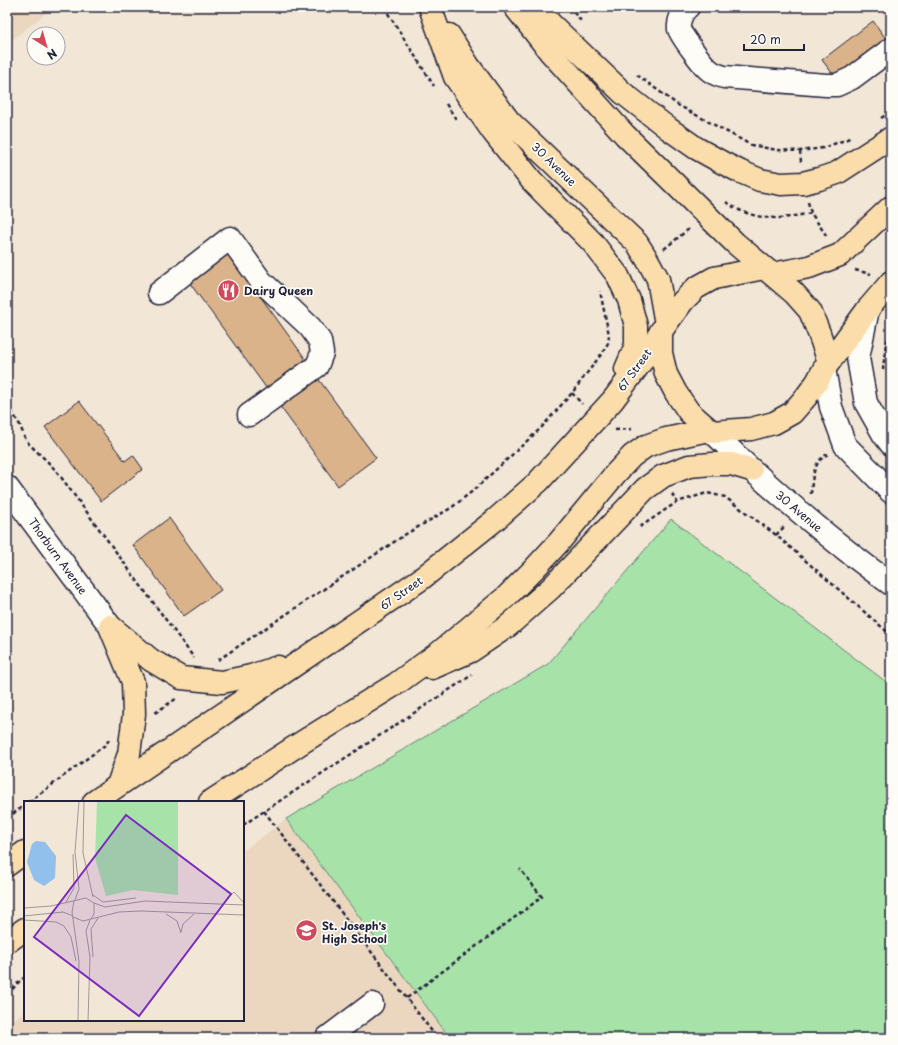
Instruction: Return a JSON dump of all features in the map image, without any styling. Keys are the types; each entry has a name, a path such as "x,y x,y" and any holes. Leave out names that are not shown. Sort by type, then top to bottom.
{"main road":[{"name":"30 Avenue","path":"430,7 468,65 509,121 637,243 658,278 664,327 661,353 666,374 676,393 689,412 711,431"},
{"path":"430,7 455,77 493,132 532,181 593,243 618,276 624,288 636,326 636,345 613,400"},
{"path":"514,7 551,53 625,135 735,243 794,293 810,311 819,333 826,365"},
{"path":"533,7 623,93 669,129 696,148 740,172 760,180 781,184 803,183 819,179 837,173 891,138"},
{"path":"768,271 809,267 840,255 891,207"},
{"name":"67 Street","path":"95,801 421,579 494,520 538,482 613,400 683,301 696,288 714,278 768,271"},
{"path":"212,801 396,684 440,652 506,597 534,569 559,542 616,473 632,456 646,446 666,439 711,431 751,429 774,423 792,413 817,382 826,365 868,309 884,279"},
{"path":"396,684 471,652 508,626 551,588 645,489 663,476 689,466 712,464 731,464 751,470"},
{"path":"110,626 151,660 181,678 222,682 251,676 304,659"},
{"path":"110,626 133,682 134,714 130,754 118,785"},
{"path":"7,865 24,853"}],"street":[{"path":"688,7 679,23 679,32 706,68 724,78 837,85 852,78 891,49"},
{"path":"159,293 230,238 261,281 310,327 320,341 322,353 317,366 249,415"},
{"path":"868,309 858,358 866,403 884,436 891,444"},
{"path":"826,365 832,407 846,445 891,492"},
{"name":"30 Avenue","path":"711,431 723,441 751,470 798,511 868,568 891,584"},
{"name":"Thorburn Avenue","path":"7,486 110,626"},
{"path":"327,1038 372,1004"}],"path":[{"path":"569,7 584,25"},
{"path":"634,73 678,105 751,145 776,150 800,150 823,148 850,138"},
{"path":"879,119 891,112"},
{"path":"722,200 732,207 752,216 777,218 811,213"},
{"path":"808,200 811,213 830,242"},
{"path":"662,250 695,223"},
{"path":"850,268 884,279"},
{"path":"216,661 406,534 451,508 474,490 541,428 572,393 603,352 608,343 609,335 599,286"},
{"path":"883,372 886,343 891,336"},
{"path":"572,393 582,404"},
{"path":"7,404 20,425 29,444 58,473 194,658 200,661"},
{"path":"610,429 634,429"},
{"path":"808,500 811,494 812,477 817,464 823,456 831,452"},
{"path":"776,535 891,635"},
{"path":"192,663 194,658"},
{"path":"155,713 182,695"},
{"path":"30,801 105,745 110,739"},
{"path":"7,818 24,806"},
{"path":"264,811 436,1038"},
{"path":"407,998 542,897 520,869"},
{"path":"7,1002 12,988 24,978"}],"shaded area":[{"path":"7,7 54,7 30,26 26,26 26,29 7,44"},
{"name":"St. Joseph's High School","path":"286,819 450,1038 7,1038 7,1024 24,1012 24,1021 244,1021 244,850"}],"green space":[{"path":"671,519 891,687 891,1038 450,1038 286,819 548,664"}],"building":[{"path":"873,21 887,40 836,78 822,60"},
{"path":"229,253 307,361 267,389 189,282"},
{"path":"317,377 376,458 338,486 279,405"},
{"path":"79,401 125,461 133,455 143,469 101,501 45,427"},
{"path":"169,518 221,590 184,616 133,545"}],"place":[{"name":"Dairy Queen","path":"228,290"},
{"name":"St. Joseph's High School","path":"306,931"}]}
